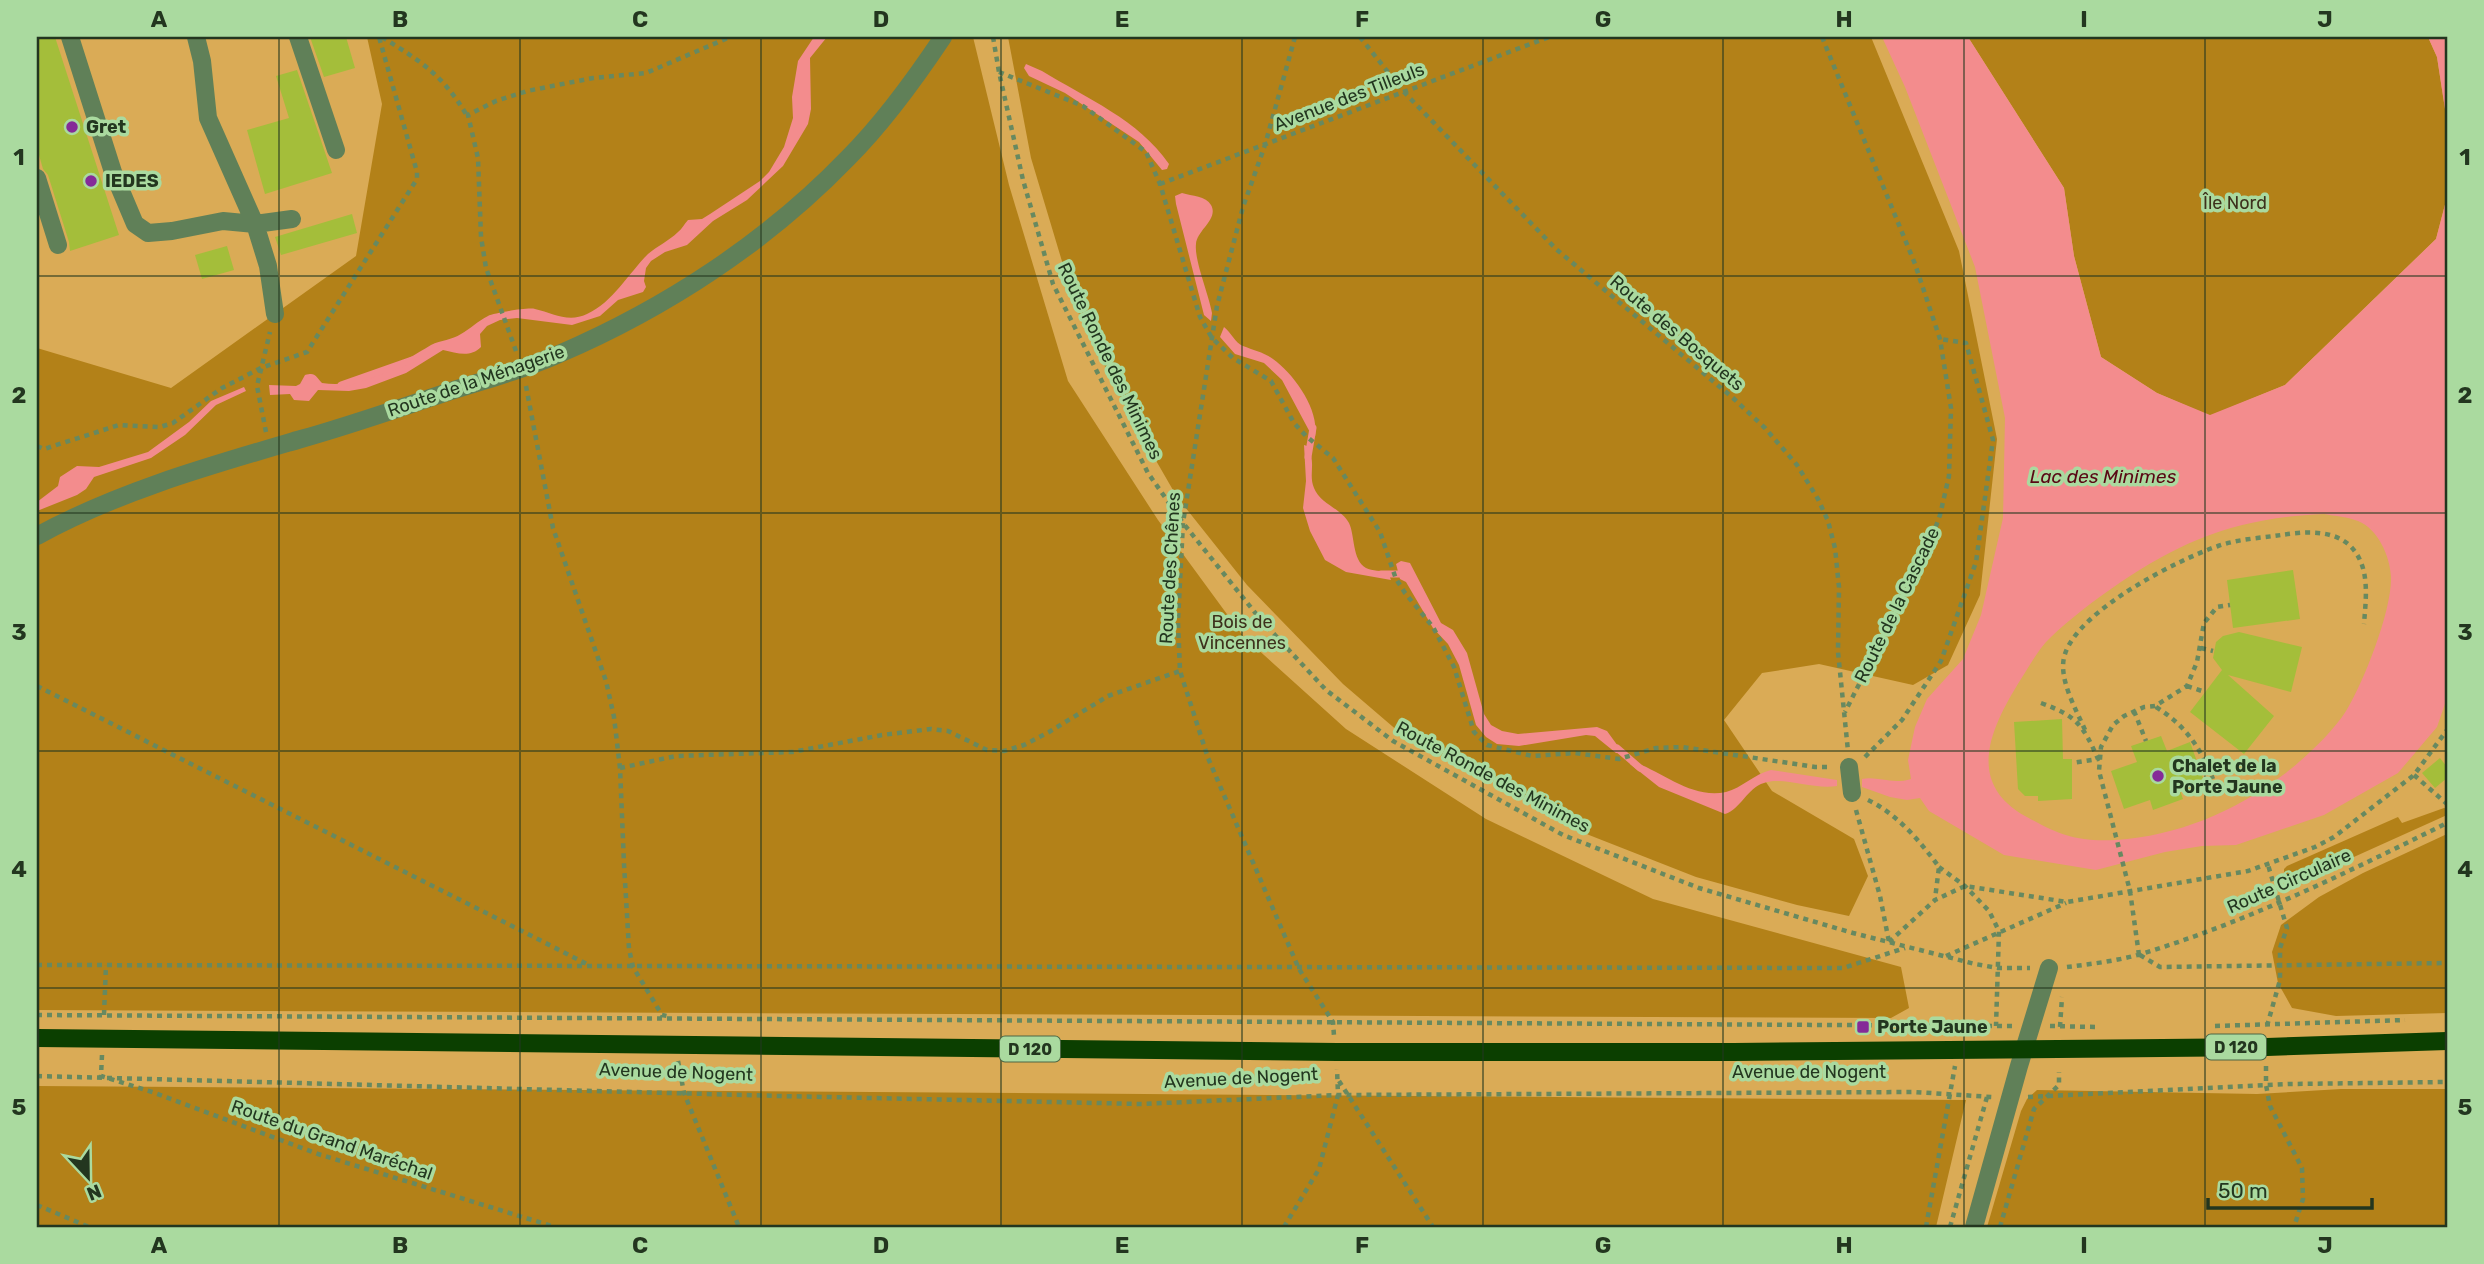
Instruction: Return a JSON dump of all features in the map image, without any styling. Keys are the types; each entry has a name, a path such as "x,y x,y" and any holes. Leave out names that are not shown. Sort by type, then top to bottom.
{"main road":[{"name":"Avenue de Nogent","path":"37,1038 1337,1052 1734,1052 2267,1047 2447,1041"}],"street":[{"path":"70,37 113,172 135,224 148,233 223,221 255,224 292,219"},
{"path":"196,37 202,61 208,118 255,224 268,266 275,314"},
{"path":"298,37 336,150"},
{"name":"Route de la Ménagerie","path":"37,536 104,504 154,485 559,355 676,295 722,265 811,195 851,156 943,37"},
{"path":"37,178 58,245"},
{"path":"1849,769 1852,793"},
{"path":"1974,1227 2049,968"}],"path":[{"path":"382,37 427,66 450,89 466,114"},
{"path":"679,1019 662,1015 633,967 629,949 620,768 614,717 606,681 553,528 522,368 486,268 481,237 478,158 468,115 496,101 527,91 593,78 646,73 730,37"},
{"name":"Route Ronde des Minimes","path":"993,37 1023,180 1053,284 1148,473 1261,620 1326,690 1393,741 1563,835 1699,888 1907,947 1998,968 2049,968 2139,955"},
{"name":"Route des Chênes","path":"1284,1227 1319,1170 1338,1095 1337,1052 1332,1022 1298,969 1208,758 1180,671 1178,621 1184,523 1217,306 1243,207 1265,145 1295,37"},
{"name":"Route des Bosquets","path":"1360,37 1403,90 1556,249 1733,398 1765,428 1797,465 1818,499 1835,548 1839,586 1838,652 1844,713"},
{"name":"Avenue des Tilleuls","path":"1160,184 1549,37"},
{"name":"Route de la Cascade","path":"1822,37 1915,264 1940,339 1952,432 1949,476 1940,515 1928,548 1844,713"},
{"path":"999,72 1083,106 1146,152 1160,184 1200,317 1212,338 1233,358 1271,381 1294,422 1306,436 1333,458 1380,532 1396,579 1433,627 1454,667 1474,732 1487,745 1532,756 1575,753 1619,759 1656,748 1682,747 1815,767 1849,769 1866,756 1902,720 1941,661 1976,562 1993,440 1966,343 1940,339"},
{"path":"270,447 257,386 275,314"},
{"path":"2098,759 2066,682 2064,655 2072,639 2085,624 2112,602 2151,577 2221,545 2299,533 2322,534 2339,538 2350,546 2364,569 2364,624"},
{"path":"2230,605 2217,607 2204,623 2201,648 2187,686 2155,706 2134,711 2113,725 2101,747 2099,771 2130,891 2139,955 2160,967 2447,963"},
{"path":"2201,648 2213,651"},
{"path":"620,768 676,755 792,752 931,729 948,731 987,750 1004,751 1024,745 1049,732 1108,696 1180,671"},
{"path":"37,686 590,965"},
{"path":"2187,686 2206,692"},
{"path":"2041,703 2058,709 2085,730"},
{"path":"2155,706 2171,716 2194,740 2213,779"},
{"path":"2134,711 2146,741"},
{"path":"1844,713 1849,769"},
{"path":"1945,956 2067,902 2248,872 2334,837 2414,775 2445,739 2447,730"},
{"path":"2072,763 2098,759"},
{"path":"2414,775 2446,800"},
{"path":"1852,793 1880,896 1889,942"},
{"path":"1852,793 1879,806 1896,820 1927,850 1939,867 1965,886 1989,911 1999,931 1997,1026"},
{"name":"Route Circulaire","path":"2139,955 2232,923 2447,824"},
{"path":"2267,1024 2280,980 2280,948 2287,928 2268,865"},
{"path":"1935,900 1939,867"},
{"path":"1889,942 1935,900 1965,886 2067,902"},
{"path":"37,965 1843,968 1907,947"},
{"path":"37,1015 2031,1026"},
{"path":"679,1019 678,1065 684,1093 738,1227"},
{"path":"2202,1026 2407,1020"},
{"path":"2000,1227 2034,1110 2059,1085 2059,1072"},
{"name":"Avenue de Nogent","path":"37,1076 1142,1104 1338,1095 1914,1092 1987,1097 2049,1097 2266,1085 2447,1082"},
{"name":"Route du Grand Maréchal","path":"101,1076 155,1093 318,1154 555,1227"},
{"path":"1339,1080 1433,1227"},
{"path":"2266,1085 2270,1106 2302,1168 2303,1199 2294,1227"},
{"path":"1926,1227 1950,1094"},
{"path":"1950,1227 1987,1097"},
{"path":"37,1205 89,1227"}],"green space":[{"name":"Bois de Vincennes","path":"37,37 2447,37 2447,1227 37,1227"},
{"path":"367,37 973,37 1009,185 1068,381 1158,520 1243,636 1346,729 1486,819 1653,899 1901,967 1909,1008 1891,1018 37,1010 37,348 171,388 356,256 382,104"},
{"path":"1008,37 1871,37 1959,251 1997,439 1980,595 1948,665 1913,685 1819,664 1762,673 1724,720 1772,791 1854,839 1868,876 1849,916 1797,905 1696,877 1589,835 1491,780 1406,738 1343,684 1247,585 1177,497 1124,405 1076,308 1031,158"},
{"name":"Île Nord","path":"1968,37 2428,37 2437,57 2447,122 2447,197 2436,239 2285,385 2210,416 2157,393 2101,357 2074,256 2064,188"},
{"path":"2447,809 2447,815 2295,883 2288,883 2284,877 2284,869 2287,866 2398,817 2402,823"},
{"path":"2447,834 2447,1013 2336,1016 2292,1008 2278,983 2272,952 2281,925 2319,897 2363,873"},
{"path":"37,1086 1966,1100 1936,1227 37,1227"},
{"path":"2341,1089 2447,1089 2447,1227 1987,1227 2021,1111 2027,1099 2037,1090 2257,1094"}],"water":[{"path":"814,37 827,37 810,58 811,109 808,124 783,166 747,200 713,221 687,245 665,252 651,261 646,268 646,287 643,292 618,300 600,316 572,325 517,318 500,320 487,326 480,334 481,347 472,353 443,350 406,373 366,388 349,391 318,390 309,401 294,400 290,394 270,395 269,385 296,386 309,374 315,375 322,383 337,384 366,379 431,345 458,336 491,315 531,309 573,318 596,309 648,254 674,235 688,220 702,219 760,181 769,172 784,147 793,118 792,97 798,61"},
{"name":"Lac des Minimes","path":"1882,37 1968,37 2064,188 2074,256 2101,357 2157,393 2210,415 2285,385 2436,239 2447,197 2447,698 2437,727 2398,773 2324,815 2236,845 2202,846 2165,852 2096,870 2004,855 1929,811 1920,798 1907,800 1890,797 1862,787 1862,779 1911,779 1908,760 1915,727 1927,699 1963,659 1981,615 2003,518 2005,418 1975,267 1905,87","holes":["2324,514 2358,521 2371,530 2382,544 2388,561 2390,591 2376,646 2353,698 2333,728 2299,762 2264,788 2225,811 2183,827 2139,838 2090,840 2068,836 2037,823 2006,802 1994,786 1989,769 1989,751 2001,714 2047,641 2101,596 2179,548 2228,529 2259,521"]},
{"path":"2428,37 2447,37 2447,122 2437,57"},
{"path":"1026,64 1127,122 1157,148 1169,164 1167,169 1162,170 1139,142 1065,93 1029,76 1024,68"},
{"path":"1182,193 1206,200 1213,210 1196,244 1197,259 1212,313 1211,321 1204,315 1176,204 1175,196"},
{"path":"1224,327 1240,345 1269,357 1297,383 1314,416 1315,437 1313,438 1282,380 1264,363 1235,354 1220,337"},
{"path":"244,387 246,391 216,405 185,435 151,458 94,477 86,489 77,495 37,511 37,502 58,486 60,477 77,466 99,467 148,452 189,422 211,401"},
{"path":"1304,445 1310,452 1314,488 1321,498 1341,513 1349,523 1361,564 1366,568 1388,572 1391,580 1346,572 1325,560 1310,531 1303,508 1306,481"},
{"path":"1401,561 1410,563 1441,623 1453,630 1467,653 1484,714 1491,725 1502,731 1518,734 1597,727 1607,731 1623,753 1616,753 1595,736 1586,735 1519,746 1497,744 1486,737 1476,725 1459,665 1448,644 1433,628 1406,582 1400,579 1396,564"},
{"path":"1637,763 1702,792 1726,792 1771,770 1837,780 1837,786 1780,781 1764,783 1753,789 1735,808 1725,814 1659,787 1630,764"}],"building":[{"path":"37,37 55,37 119,235 70,251 48,175 43,169 37,148"},
{"path":"310,37 346,37 355,68 324,77"},
{"path":"297,70 332,173 265,194 247,130 289,118 276,76"},
{"path":"352,214 357,233 281,255 275,237"},
{"path":"227,246 234,270 202,279 195,255"},
{"path":"2293,570 2300,619 2233,628 2227,580"},
{"path":"2239,632 2302,647 2291,692 2228,675 2274,716 2244,754 2190,712 2222,670 2213,658 2216,642 2223,636"},
{"path":"2062,719 2063,759 2072,759 2072,799 2038,801 2038,796 2025,796 2018,789 2014,722"},
{"name":"Chalet de la Porte Jaune","path":"2161,736 2167,751 2190,742 2204,781 2180,790 2183,799 2153,810 2150,800 2124,809 2111,771 2137,762 2131,746"},
{"path":"2440,758 2447,767 2447,778 2435,788 2422,773"}],"waterway":[{"path":"341,385 412,360"},
{"path":"1308,457 1313,428"},
{"path":"1381,574 1402,574 1407,577"},
{"path":"1617,748 1640,768"}],"place":[{"name":"Gret","path":"72,127"},
{"name":"IEDES","path":"91,181"},
{"name":"Chalet de la Porte Jaune","path":"2158,776"},
{"name":"Porte Jaune","path":"1863,1027"}]}
